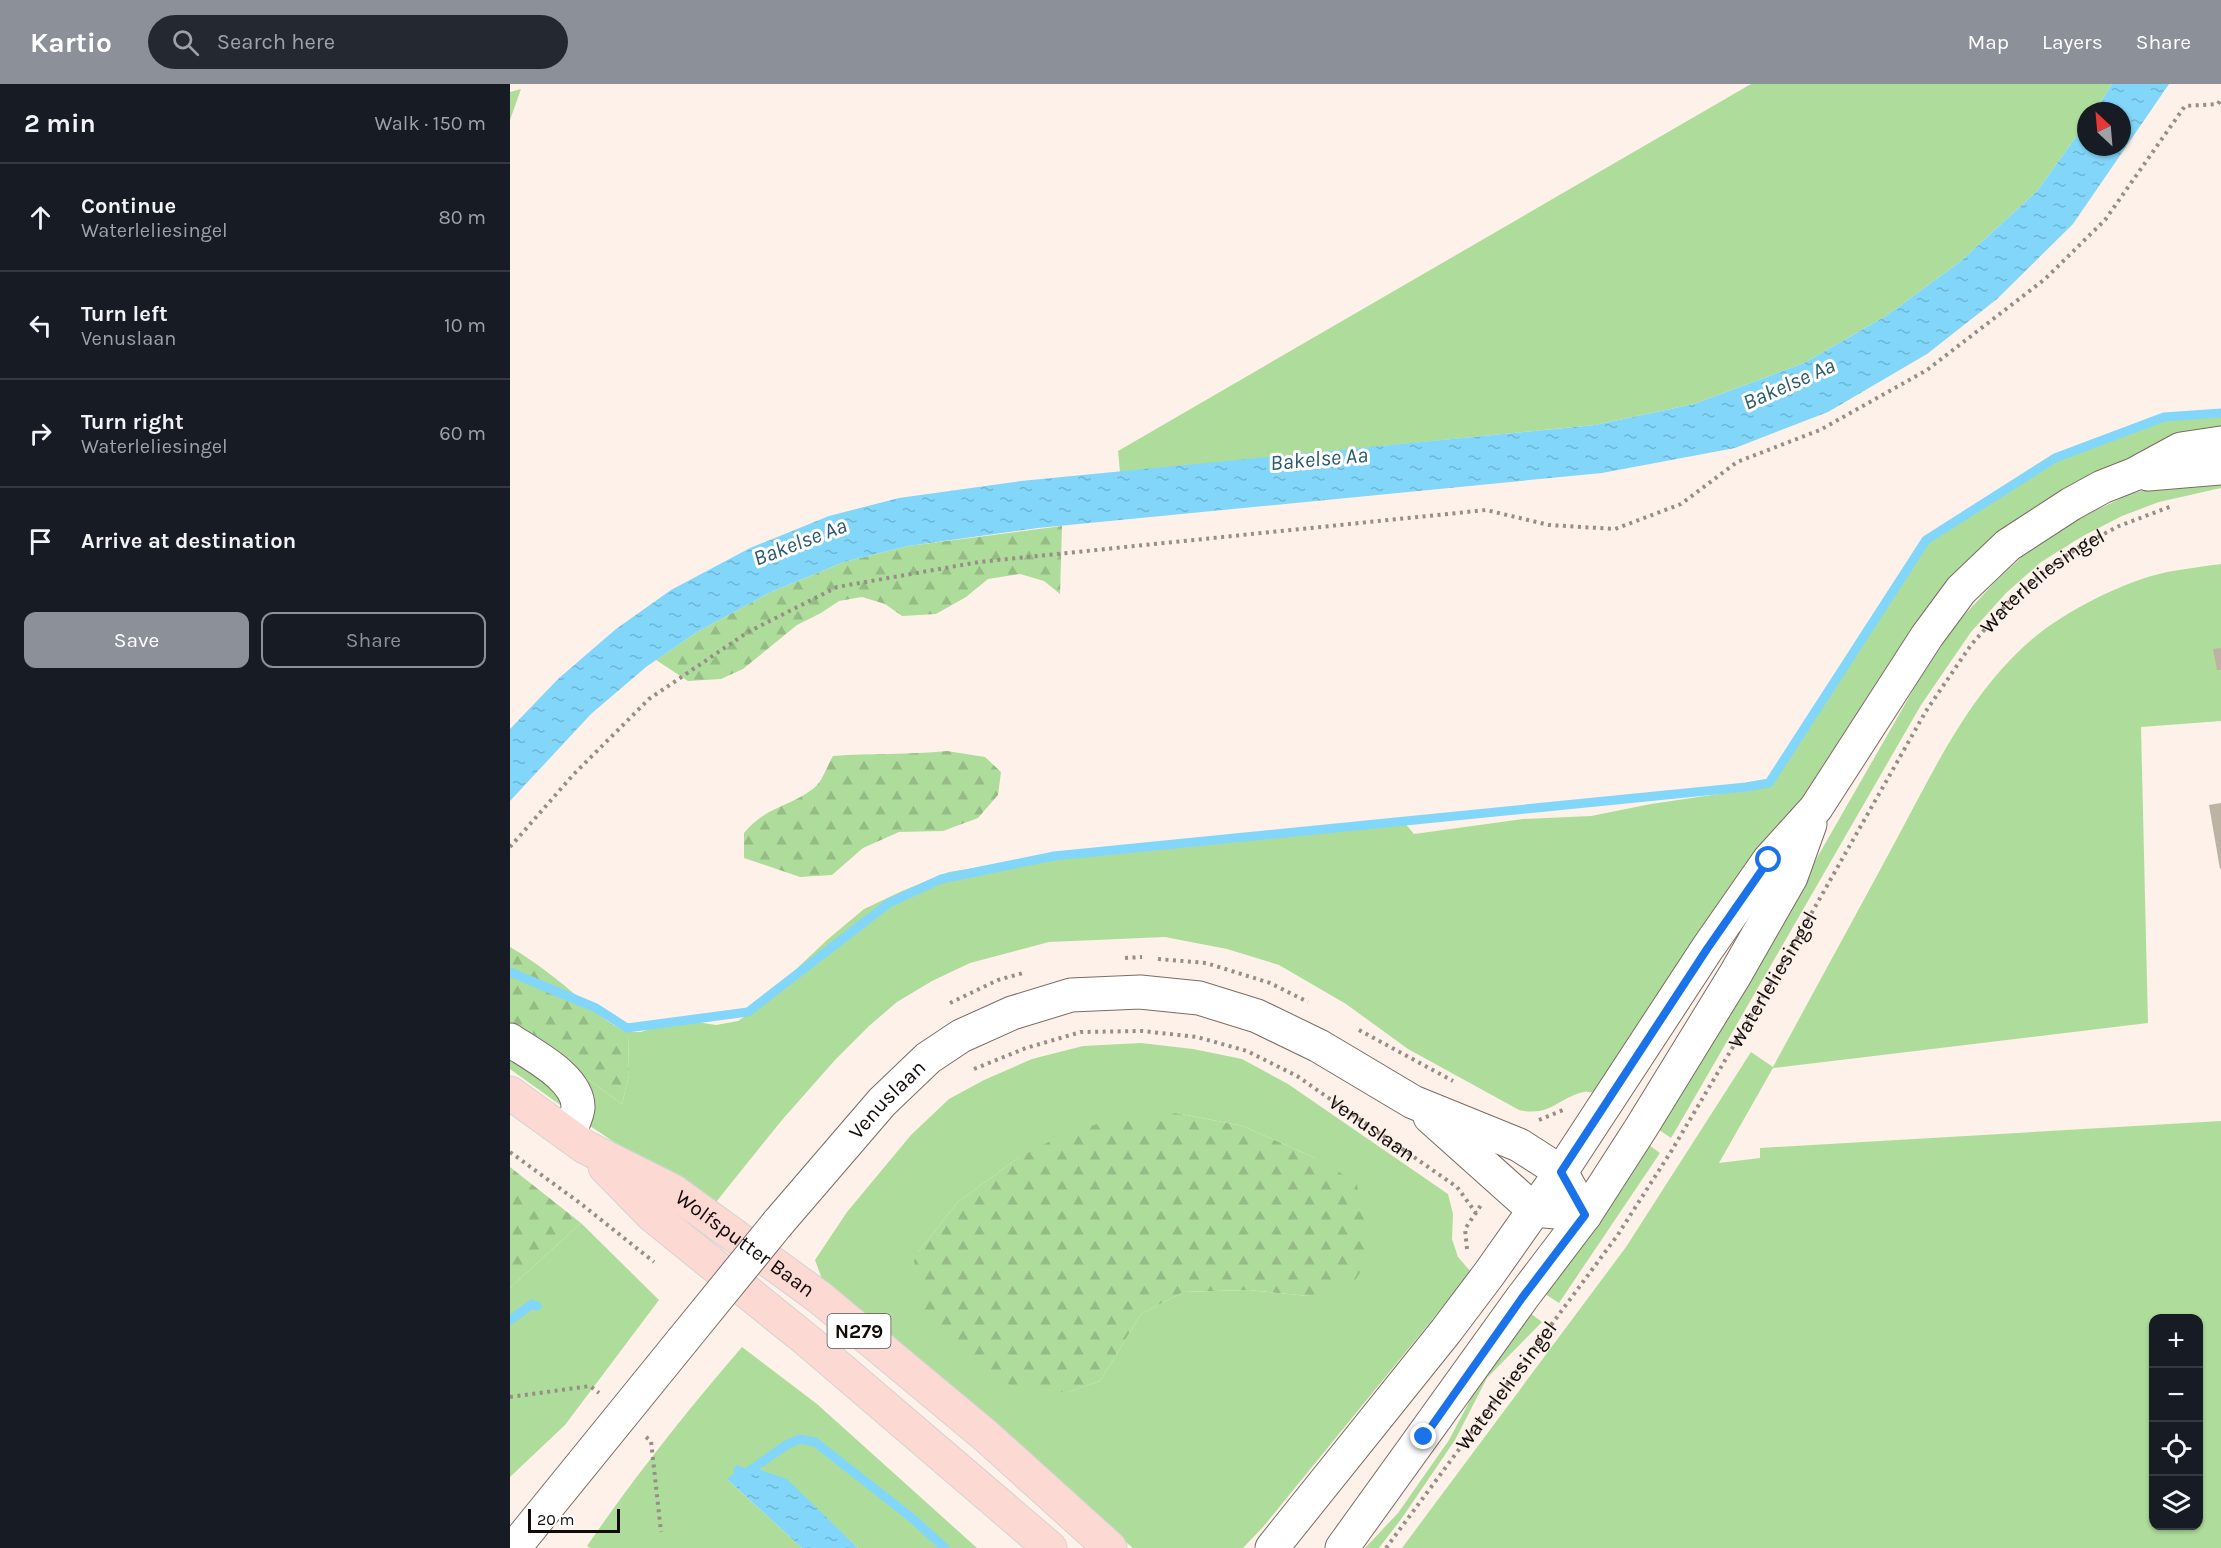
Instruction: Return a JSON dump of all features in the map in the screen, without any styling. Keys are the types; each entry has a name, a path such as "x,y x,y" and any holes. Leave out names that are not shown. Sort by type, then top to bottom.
{"main road":[{"name":"Wolfsputter Baan","path":"510,1093 577,1141 673,1191 819,1297 986,1436 1110,1548"},
{"name":"Wolfsputter Baan","path":"577,1141 653,1216 808,1341 1050,1548"}],"street":[{"name":"Waterleliesingel","path":"1272,1548 1446,1330 1534,1210 1707,949 1763,869 1816,808 1927,636 1961,590 2008,545 2071,504 2181,449 2221,443"},
{"name":"Waterleliesingel","path":"2134,474 2221,468"},
{"name":"Waterleliesingel","path":"1342,1548 1522,1298 1585,1215 1729,984 1791,877 1816,808"},
{"name":"Venuslaan","path":"514,1548 778,1223 882,1102 928,1058 961,1036 1012,1013 1071,995 1140,992 1199,998 1257,1016 1319,1046 1413,1102 1519,1145 1561,1172 1585,1215"},
{"path":"510,1040 563,1077 576,1094 577,1141"},
{"name":"Venuslaan","path":"1413,1102 1534,1210"},
{"path":"1534,1210 1585,1215"}],"path":[{"path":"510,847 573,775 649,699 748,632 837,587 980,562 1486,510 1549,525 1615,530 1681,504 1737,462 1820,430 1927,370 2045,279 2105,220 2185,106 2218,104 2221,99"},
{"name":"Waterleliesingel","path":"1386,1548 1617,1236 1666,1160 1798,937 1926,711 1971,645 2008,603 2047,569 2079,547 2119,526 2163,508 2182,504"},
{"name":"Venuslaan","path":"967,1073 1026,1048 1081,1032 1142,1031 1197,1037 1247,1051 1298,1076 1457,1187 1476,1213"},
{"path":"510,1152 580,1203 661,1267"},
{"path":"510,1397 590,1386 602,1395"},
{"path":"639,1432 651,1441 662,1533"}],"green space":[{"path":"1751,84 2112,84 2101,102 2077,102 2077,135 2037,191 1961,261 1886,316 1804,363 1694,404 1595,425 1120,472 1118,451"},
{"path":"521,89 510,120 510,92"},
{"path":"2221,413 2221,437 2100,471 2052,496 2015,521 1984,545 1952,576 1917,620 1777,837 1603,1095 1584,1092 1547,1109 1519,1110 1408,1049 1346,1004 1279,965 1227,949 1165,937 1049,942 970,963 932,981 897,1002 835,1060 782,1120 712,1207 584,1122 510,1069 510,1023 622,1104 629,1075 628,1032 641,1032 661,1024 690,1021 716,1025 738,1021 751,1012 827,940 864,909 949,872 1024,860 1404,822 1414,834 1523,819 1591,816 1651,804 1766,787 1826,698 1882,606 1917,554 1961,513 2093,439 2154,419"},
{"path":"2221,479 2221,488 2159,502 2122,516 2083,536 2041,562 2006,593 1971,632 1921,705 1671,1138 1655,1127 1712,1041 1916,685 1955,625 2027,552 2082,517 2128,495 2175,481"},
{"path":"1062,526 1060,594 1044,581 1020,574 988,579 966,597 936,614 902,616 885,604 862,597 839,601 797,625 743,669 721,679 688,681 656,660 697,632 771,592 844,562 908,546"},
{"path":"2221,564 2221,721 2141,727 2148,1023 1773,1068 1719,1163 1760,1158 1760,1148 2221,1121 2221,1548 1402,1548 1626,1247 1751,1052 1773,1067 1938,762 1988,685 2030,641 2059,619 2113,590 2167,572"},
{"path":"947,751 985,757 1001,772 998,795 978,818 943,831 899,832 863,848 832,875 800,877 744,858 744,833 761,817 814,788 833,756"},
{"path":"510,947 547,972 609,1022 628,1032 629,1075 622,1104 510,1023"},
{"path":"1141,1043 1193,1049 1242,1059 1288,1084 1448,1194 1453,1214 1452,1239 1458,1257 1471,1272 1263,1527 1243,1548 1133,1548 825,1287 815,1260 847,1212 911,1135 949,1099 984,1080 1032,1059 1083,1046","holes":["1176,1113 1243,1126 1315,1158 1309,1296 1248,1290 1183,1292 1141,1314 1100,1381 1068,1392 1013,1388 918,1252 958,1202 1018,1158"]},
{"path":"1176,1113 1243,1126 1315,1158 1356,1182 1375,1249 1354,1282 1309,1296 1248,1290 1183,1292 1141,1314 1100,1381 1068,1392 1041,1392 1013,1388 925,1313 914,1261 918,1252 958,1202 1018,1158 1058,1137 1103,1122"},
{"path":"1645,1142 1660,1153 1559,1303 1542,1292"},
{"path":"510,1167 581,1223 510,1288"},
{"path":"581,1223 659,1300 565,1425 510,1477 510,1288"},
{"path":"1529,1312 1542,1322 1487,1378 1455,1440 1379,1548 1365,1548 1398,1513 1449,1440 1484,1374"},
{"path":"742,1347 817,1404 977,1548 858,1548 818,1510 738,1470 728,1480 802,1548 590,1548 587,1546 662,1444"}],"water":[{"path":"2112,84 2169,84 2131,139 2131,102 2101,102"},
{"name":"Bakelse Aa","path":"2077,135 2077,156 2120,156 2073,224 1997,299 1927,354 1828,412 1735,448 1602,473 1038,528 908,546 844,562 771,592 697,632 646,667 591,714 510,801 510,729 558,679 616,629 671,590 750,548 829,516 899,498 1021,481 1595,425 1694,404 1804,363 1886,316 1961,261 2037,191"},
{"path":"755,1468 787,1479 858,1548 802,1548 727,1479 738,1470"}],"pier":[{"path":"510,1483 578,1535 568,1548 540,1548 510,1523"}],"building":[{"path":"2221,648 2221,670 2217,670 2213,649"},
{"path":"2221,803 2221,868 2220,869 2209,805"}],"waterway":[{"path":"510,972 596,1008 627,1028 748,1012 889,903 941,879 1054,856 1769,783 1926,540 2055,458 2164,417 2221,413"},
{"path":"510,1320 532,1304 537,1306"},
{"path":"738,1470 745,1474 786,1445 800,1439 815,1442 912,1518 945,1548"}],"route":[{"path":"1424,1437 1522,1298 1585,1215 1561,1172 1707,949 1769,860"}]}
